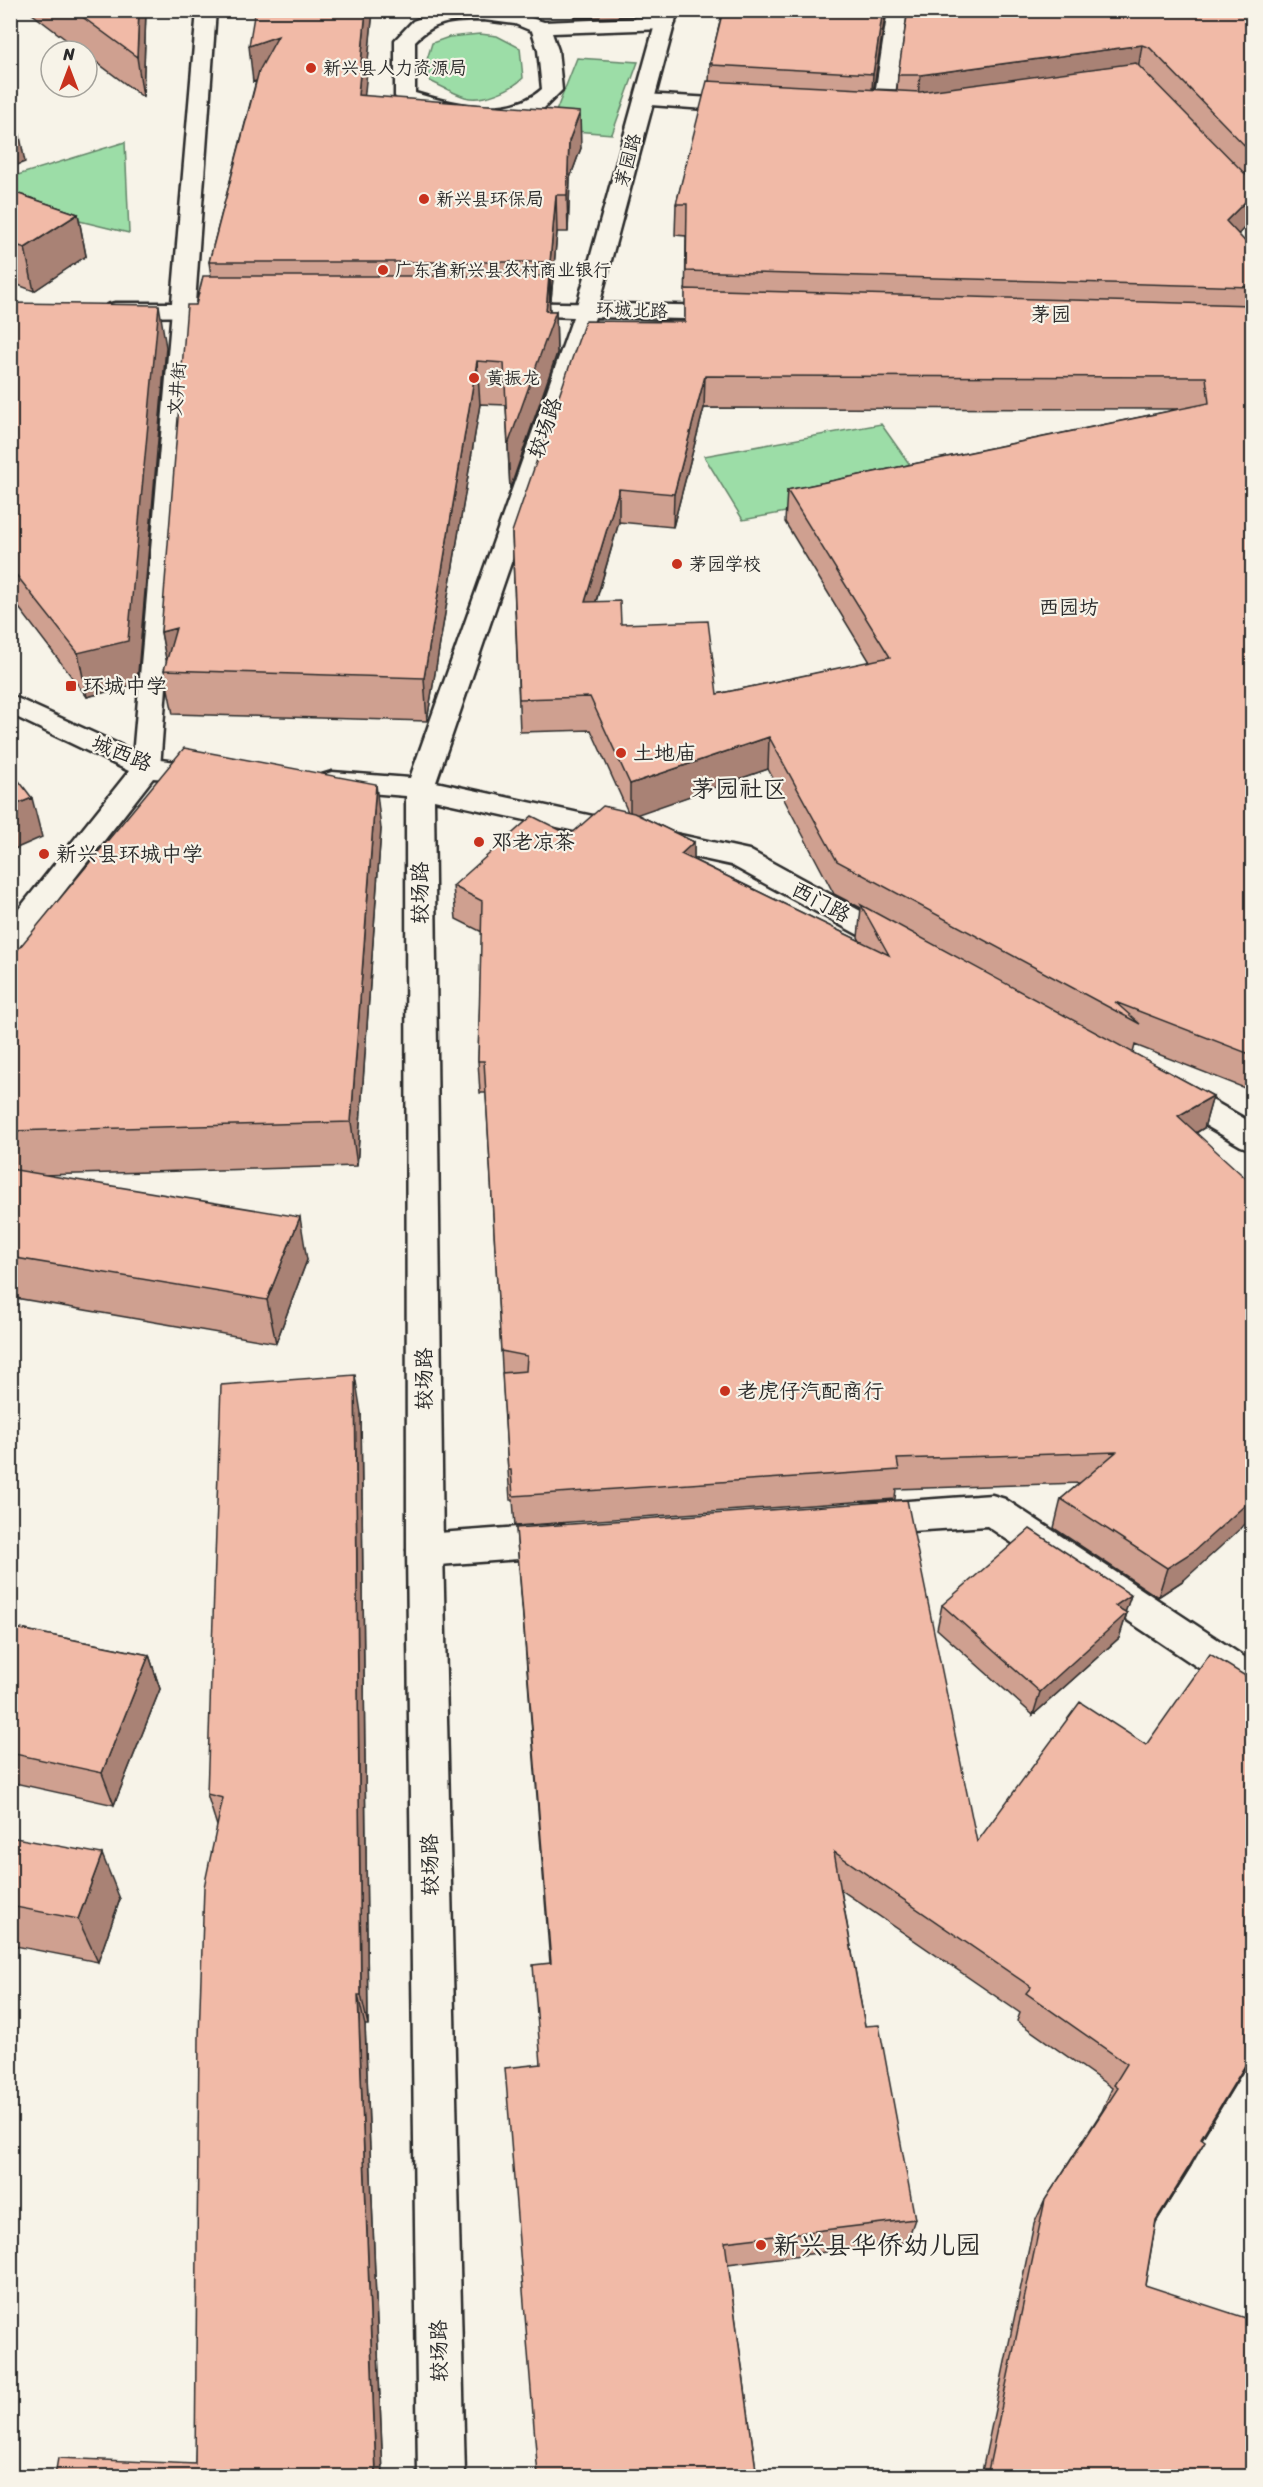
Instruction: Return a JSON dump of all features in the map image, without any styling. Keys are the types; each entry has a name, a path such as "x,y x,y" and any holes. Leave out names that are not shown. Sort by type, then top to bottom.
{"street":[{"name":"文井街","path":"146,768 207,10"},
{"path":"882,114 898,10"},
{"path":"541,28 548,50 552,90 537,104 492,113 449,110 405,96 405,40 420,25 448,15 485,15 528,20 541,28 667,17"},
{"name":"茅园路","path":"587,309 667,17"},
{"path":"644,100 763,107"},
{"path":"858,113 917,114"},
{"path":"94,310 254,309"},
{"name":"环城北路","path":"480,309 587,309 753,314"},
{"name":"较场路","path":"441,2476 425,1550 420,788 587,309"},
{"name":"城西路","path":"10,703 146,768 241,775"},
{"path":"10,941 146,768"},
{"path":"313,780 420,788"},
{"name":"西门路","path":"420,788 739,857 927,959"},
{"path":"1146,1078 1252,1138"},
{"path":"838,1521 992,1510 1252,1683"},
{"path":"425,1550 590,1538"}],"green space":[{"path":"480,34 497,36 520,48 523,78 496,94 480,98 465,97 430,81 426,63 432,43 449,37"},
{"path":"577,58 638,62 612,134 549,129"},
{"path":"125,142 129,233 30,209 11,196 11,177"},
{"path":"881,424 925,486 743,520 704,456"}],"building":[{"path":"73,10 139,10 137,57"},
{"path":"255,10 366,10 358,95 580,112 569,141 567,195 556,195 550,262 209,262 259,71 278,36 249,46"},
{"path":"723,10 883,10 873,74 712,65 710,63"},
{"path":"908,10 1252,10 1252,153 1150,48 1142,45 920,75 898,75"},
{"path":"1136,63 1252,180 1252,195 1226,221 1252,249 1252,287 686,271 687,204 676,204 707,81 920,92"},
{"path":"10,115 17,121 10,124"},
{"path":"10,191 78,214 25,248 10,243"},
{"path":"203,276 549,276 546,311 556,311 508,445 504,363 477,361 424,678 164,670 176,628 161,632 187,305 196,305"},
{"path":"685,289 1252,305 1252,1055 1115,1002 1140,1024 837,861 769,737 630,784 590,697 519,699 512,532 585,321 685,322","holes":["705,376 1206,377 1209,403 787,490 890,657 717,694 708,621 621,624 620,601 585,602 619,489 674,494"]},
{"path":"10,303 159,305 128,641 78,653 10,567"},
{"path":"184,748 376,784 351,1122 10,1131 10,959"},
{"path":"10,769 32,798 10,807"},
{"path":"603,806 634,813 694,842 681,854 889,955 861,905 1213,1096 1178,1116 1252,1184 1252,1499 1194,1551 1167,1568 1061,1499 1116,1452 897,1459 899,1470 513,1496 511,1470 508,1470 502,1373 526,1371 527,1356 501,1351 484,1061 478,1061 482,901 453,886 532,816 570,835"},
{"path":"10,1169 300,1217 267,1300 10,1257"},
{"path":"355,1375 361,1995 358,1995 376,2476 55,2476 58,2458 195,2464 199,2037 204,1887 223,1798 207,1794 221,1385"},
{"path":"907,1500 977,1842 1080,1702 1146,1745 1210,1654 1252,1680 1252,2054 1201,2138 1205,2141 1156,2220 1145,2285 1252,2320 1252,2476 987,2476 1045,2200 1118,2088 1114,2085 1127,2064 1026,1993 1031,1987 834,1852 865,2026 879,2025 915,2219 725,2242 756,2470 706,2476 538,2476 505,2068 541,2064 533,1965 551,1963 516,1528"},
{"path":"1030,1529 1131,1595 1115,1606 1127,1613 1040,1692 942,1605"},
{"path":"10,1627 149,1655 102,1773 10,1753"},
{"path":"10,1837 102,1854 78,1919 10,1906"}],"place":[{"name":"新兴县人力资源局","path":"311,68"},
{"name":"新兴县环保局","path":"424,199"},
{"name":"广东省新兴县农村商业银行","path":"383,270"},
{"name":"黄振龙","path":"474,378"},
{"name":"茅园学校","path":"677,564"},
{"name":"环城中学","path":"71,686"},
{"name":"土地庙","path":"621,753"},
{"name":"邓老凉茶","path":"479,842"},
{"name":"新兴县环城中学","path":"44,854"},
{"name":"老虎仔汽配商行","path":"725,1391"},
{"name":"新兴县华侨幼儿园","path":"761,2245"}],"district":[{"name":"茅园","path":"1051,314"},
{"name":"西园坊","path":"1069,607"},
{"name":"茅园社区","path":"739,789"}]}
